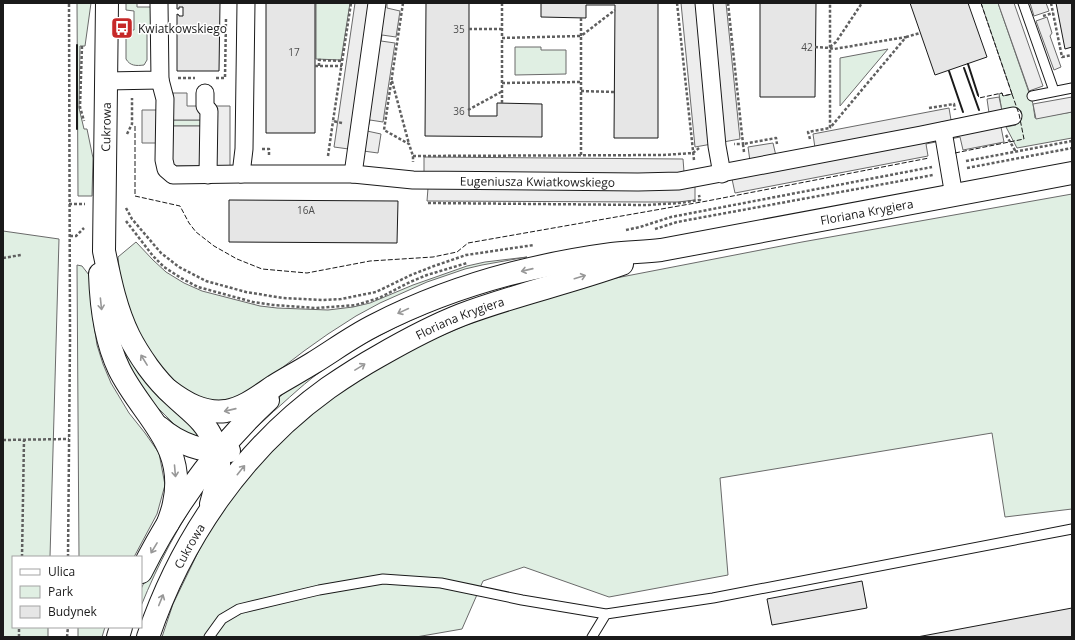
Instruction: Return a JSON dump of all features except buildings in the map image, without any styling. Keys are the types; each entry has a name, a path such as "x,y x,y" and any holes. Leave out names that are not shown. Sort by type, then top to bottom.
{"street":[{"name":"Cukrowa","path":"107,3 105,218 104,251 100,271 102,314 116,362 134,395 155,423 171,450 175,467 176,493 168,523"},
{"name":"Eugeniusza Kwiatkowskiego","path":"159,3 160,80 165,99 164,160 166,169 173,174 353,174 413,180 679,181 943,131 1013,116"},
{"path":"241,174 244,149 246,3"},
{"path":"353,174 377,3"},
{"path":"704,3 717,146 722,174"},
{"path":"106,81 160,80"},
{"path":"208,85 205,106 209,111 208,175"},
{"path":"943,131 954,196"},
{"name":"Floriana Krygiera","path":"168,390 184,402 200,409 226,411 244,405 356,335 393,316 430,299 478,283 522,271 565,262 613,254 660,250 1072,173"},
{"name":"Floriana Krygiera","path":"209,513 226,489 250,460 280,428 327,389 356,369 392,348 460,315 615,266 660,250"},
{"name":"Cukrowa","path":"104,251 121,316 129,337 148,367 168,390 200,419 209,431 218,452 219,459 218,471 209,513 187,548 165,590 148,637"},
{"name":"Floriana Krygiera","path":"218,452 262,406 288,382 313,363"},
{"name":"Cukrowa","path":"155,423 165,432 184,442 204,450 218,452"},
{"name":"Floriana Krygiera","path":"218,452 251,445 280,428"},
{"name":"Cukrowa","path":"142,570 168,523 189,490 218,452"}],"lane":[{"path":"1023,3 1054,91"},
{"path":"1032,96 1072,88"},
{"path":"209,637 222,620 239,609 319,590 383,579 441,583 522,600 606,614 713,598 1072,529"},
{"path":"592,637 606,614"}],"path":[{"path":"68,556 70,260 69,3"},
{"path":"403,3 384,130 409,144"},
{"path":"502,3 502,103"},
{"path":"414,156 663,155 693,153 677,3"},
{"path":"830,3 830,128"},
{"path":"830,48 836,42 862,3"},
{"path":"1051,3 1062,57 1072,55"},
{"path":"502,38 581,36 615,10"},
{"path":"208,85 225,78 226,11"},
{"path":"581,18 581,155"},
{"path":"469,29 503,29"},
{"path":"816,47 834,49 906,37 920,32"},
{"path":"813,155 808,132 830,128 906,37"},
{"path":"82,46 80,107 85,128"},
{"path":"319,66 319,60 342,61"},
{"path":"315,66 342,66"},
{"path":"392,79 409,144 414,156 413,180"},
{"path":"126,136 132,124 132,80"},
{"path":"502,84 581,82"},
{"path":"581,91 615,92"},
{"path":"468,110 502,92"},
{"path":"326,174 333,121"},
{"path":"651,230 677,222 949,168 1072,141"},
{"path":"625,231 670,217 1072,148"},
{"path":"428,203 638,205 680,203 700,200 696,178"},
{"path":"124,203 132,219 161,253 179,267 206,281 246,292 283,298 322,300 341,299 376,292 411,275 466,256 534,245"},
{"path":"69,204 86,204"},
{"path":"105,218 122,218 153,256 164,266 181,278 198,287 253,302 273,305 316,308 356,305 379,298 427,275 472,262"},
{"path":"3,258 22,255"},
{"path":"3,440 69,439"},
{"path":"22,556 24,440"}],"green space":[{"path":"77,3 91,3 85,46 80,46 79,108 84,129 87,129 93,158 92,196 78,196"},
{"path":"126,3 137,3 137,7 152,7 151,32 147,32 147,60 144,65 134,65 129,63 126,59 126,30 134,30 134,11 126,10"},
{"path":"316,3 350,3 341,60 316,59"},
{"path":"981,3 998,3 1033,104 1035,118 1072,112 1072,138 1017,148 1006,127 1016,125 1012,109 1002,111 999,94 1002,93 1003,96 1012,94"},
{"path":"515,47 541,47 541,50 566,50 566,74 515,75"},
{"path":"888,49 840,106 840,58"},
{"path":"173,120 201,120 201,126 173,126"},
{"path":"1072,194 1072,509 1005,517 992,433 720,478 728,575 609,597 524,567 483,581 462,629 416,637 162,637 173,604 204,540 232,498 263,460 311,413 358,378 406,351 464,326 514,307 585,284 802,242"},
{"path":"3,231 59,239 50,556 12,556 12,628 48,628 48,637 3,637"},
{"path":"136,242 166,272 184,283 202,291 260,306 328,310 370,303 413,285 467,266 485,262 527,257 465,269 427,282 380,303 328,334 241,397 222,402 198,398 174,382 154,359 133,322 120,277 118,257"},
{"path":"77,265 82,266 89,275 91,281 92,312 97,345 103,364 111,383 129,413 159,453 165,485 157,514 135,556 79,556"},
{"path":"457,301 400,325 346,354 312,378 248,434 272,404 284,393 303,378 381,328"},
{"path":"122,347 202,435 198,440 176,426 155,405 136,380"},
{"path":"205,487 186,515 142,604 142,587 161,546"},
{"path":"78,628 105,628 102,637 78,637"}],"shaded area":[{"path":"355,3 387,3 387,8 400,11 396,37 382,35 381,41 395,43 383,122 370,120 367,131 381,134 378,153 334,147"},
{"path":"681,3 726,3 740,139 695,147"},
{"path":"998,3 1014,3 1043,86 1029,91"},
{"path":"1030,3 1046,3 1049,11 1034,16"},
{"path":"1047,17 1052,33 1050,36 1061,67 1054,70 1036,21"},
{"path":"173,93 187,93 187,106 201,106 201,120 173,120"},
{"path":"999,97 1002,111 1001,127 1004,142 963,150 960,137 926,144 928,156 735,193 732,179 695,186 695,200 678,202 427,201 428,188 424,172 424,157 683,159 684,172 750,161 748,147 773,143 776,156 815,148 813,134 949,108 951,120 989,113 987,99"},
{"path":"1072,97 1072,112 1036,119 1033,104"},
{"path":"216,106 230,106 230,166 215,166"},
{"path":"142,110 157,110 157,143 142,143"},
{"path":"173,126 201,126 201,166 172,166"}],"fence":[{"path":"981,3 1012,94"},
{"path":"955,153 1024,139 1019,114 1012,94 1003,96 1002,93 979,98 978,95"},
{"path":"135,126 135,196 180,206 189,223 196,232 214,246 237,259 262,269 307,273 370,261 433,257 457,252 468,243 707,201 929,158"}],"wall":[{"path":"77,45 77,129"},
{"path":"968,64 978,95"},
{"path":"964,68 979,110"},
{"path":"949,71 963,112"}],"place":[{"name":"Kwiatkowskiego","path":"122,28"}]}
